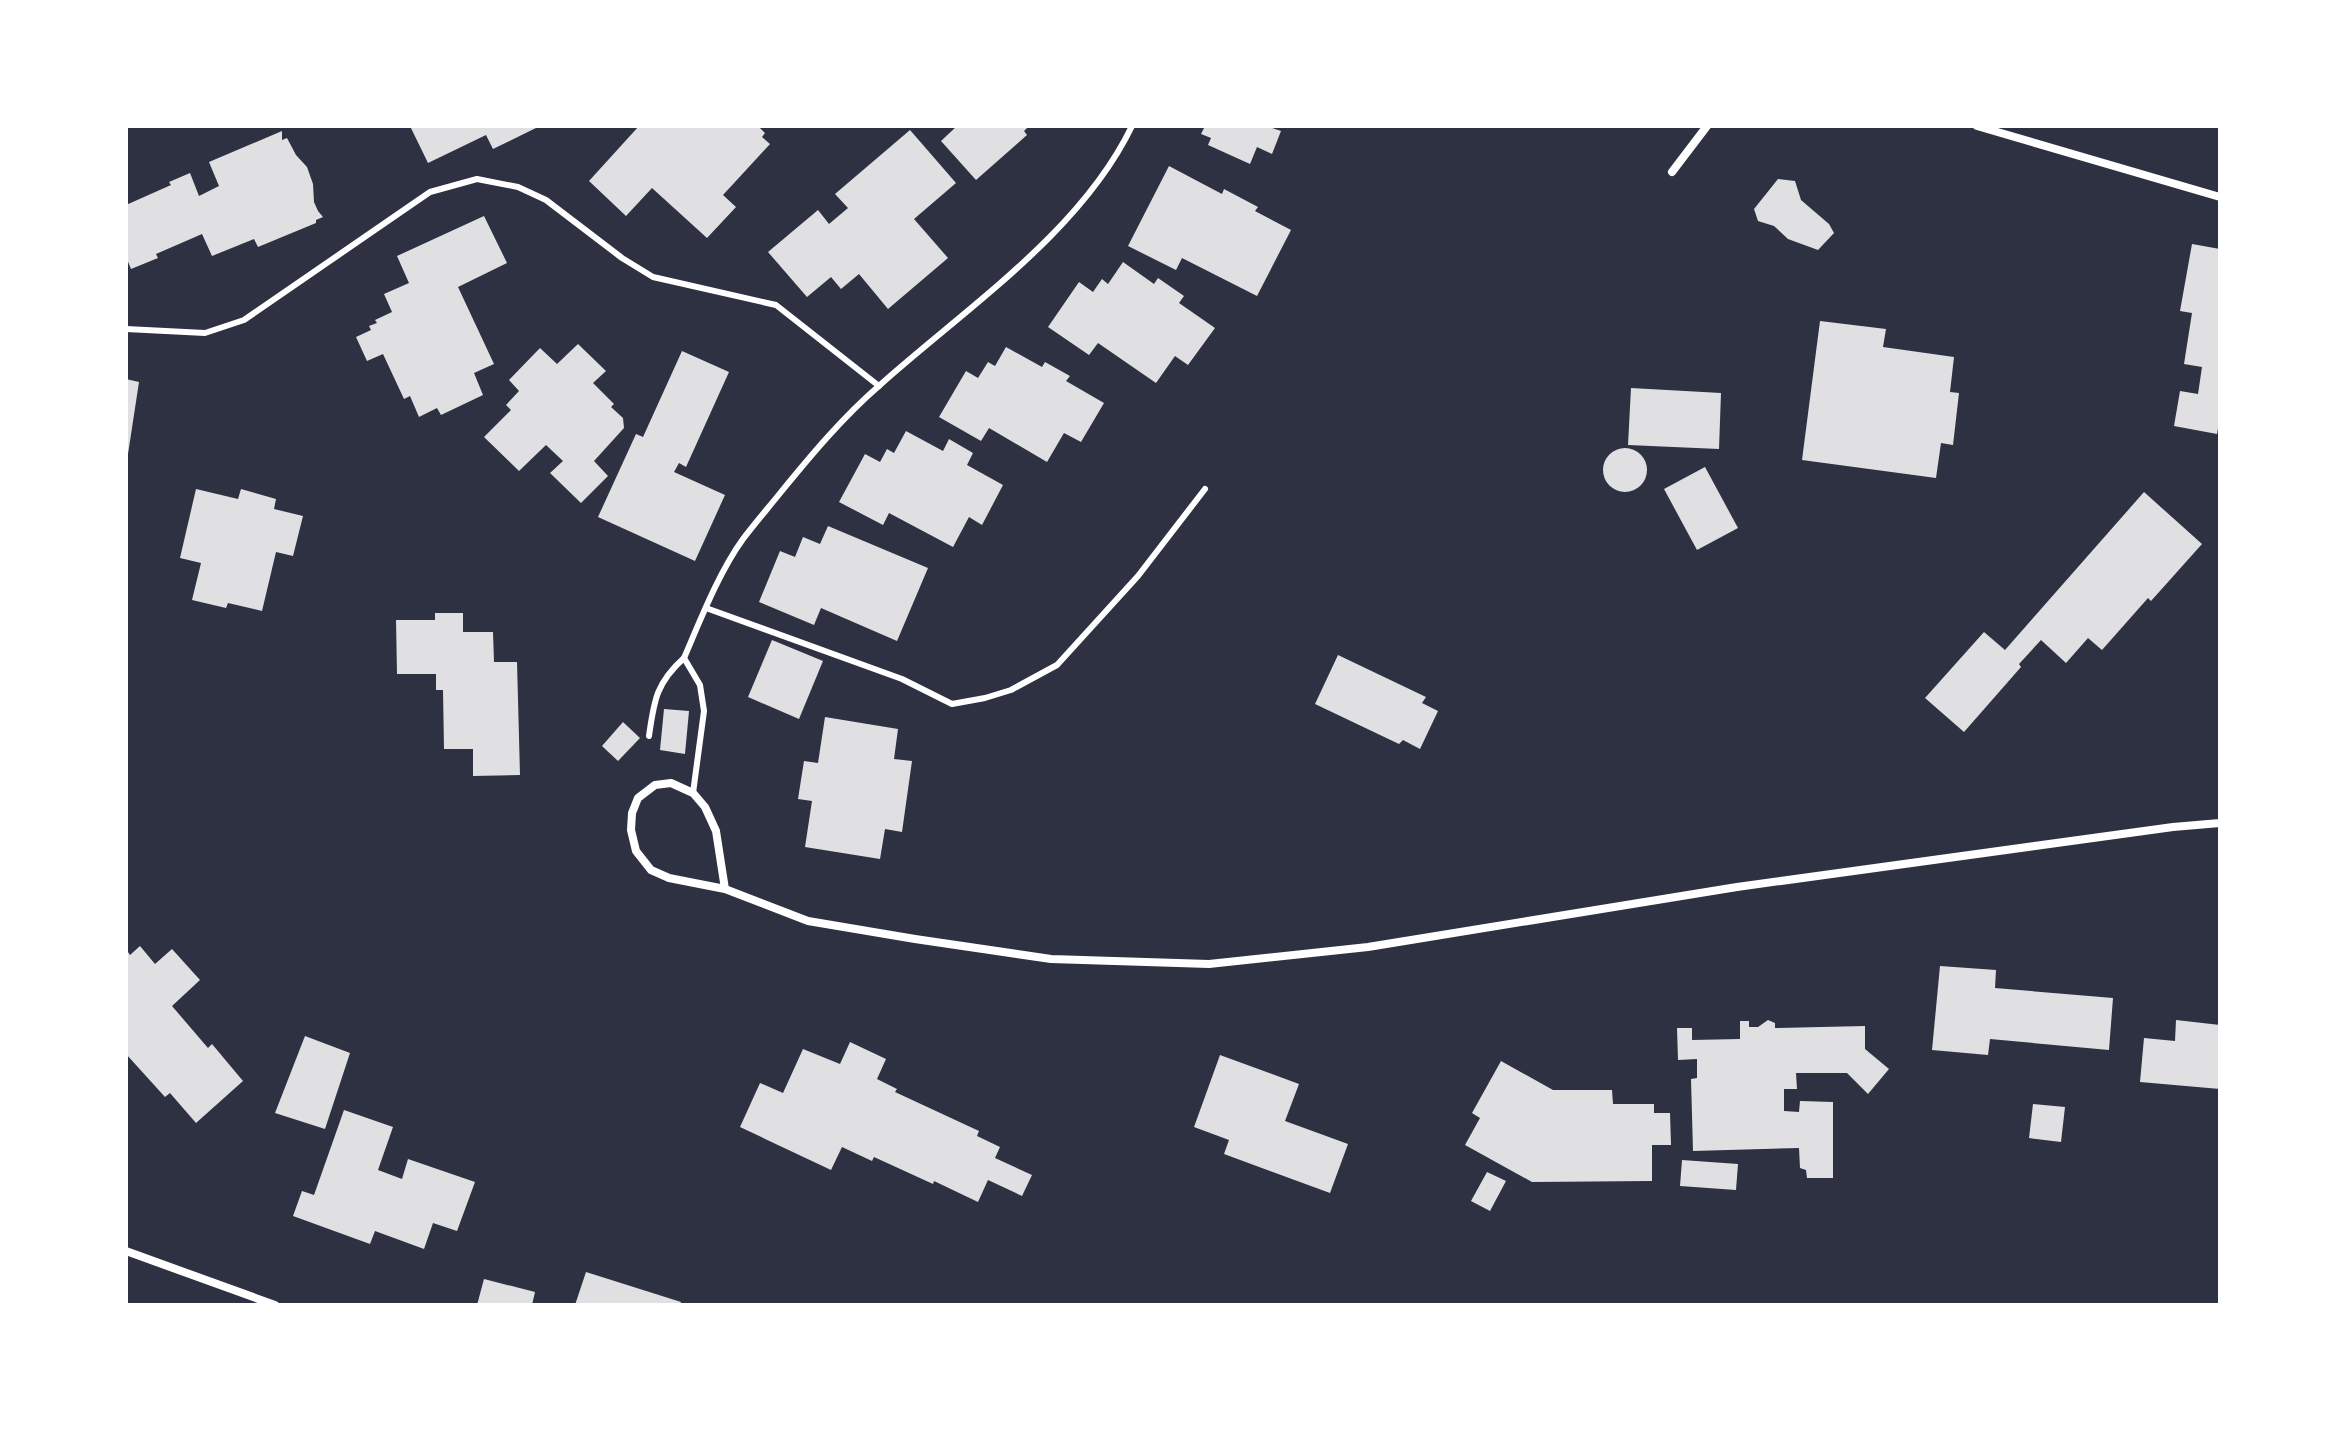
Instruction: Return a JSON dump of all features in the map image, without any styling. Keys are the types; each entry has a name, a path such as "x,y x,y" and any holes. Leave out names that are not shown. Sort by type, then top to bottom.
{"street":[{"path":"1672,172 1707,126"},
{"path":"1977,126 2220,197"},
{"path":"725,889 716,831 705,807 693,793 671,783 655,785 638,798 632,813 631,830 636,851 651,870 669,878 725,889 808,921 1051,959 1209,964 1368,947 1737,887 2220,823"},
{"path":"126,1251 275,1305"}],"lane":[{"path":"649,736 655,699 668,673 684,658 742,540 820,444 879,386 1029,258 1087,194 1125,142 1132,126"},
{"path":"126,329 205,333 244,320 430,192 477,179 518,187 546,200 622,258 653,277 776,305 879,386"},
{"path":"706,608 902,679 952,704 985,698 1011,690 1057,665 1138,576 1205,489"},
{"path":"684,658 700,685 704,711 693,793"}],"building":[{"path":"410,126 540,126 493,149 486,135 428,163"},
{"path":"639,126 758,126 765,133 762,137 770,144 723,195 736,207 707,238 652,188 626,216 589,181"},
{"path":"957,126 1029,126 1024,131 1027,135 976,180 941,141"},
{"path":"1205,126 1266,126 1281,131 1272,154 1257,147 1250,164 1208,145 1211,138 1201,134"},
{"path":"910,130 956,183 914,219 948,258 888,309 859,274 841,289 831,277 807,297 768,252 818,210 829,224 848,208 835,194"},
{"path":"282,131 282,140 287,138 307,167 313,184 314,202 323,217 316,223 258,247 254,239 212,256 202,234 156,254 158,258 131,269 126,257 126,205 190,173 199,196 219,186 209,162"},
{"path":"1169,166 1222,194 1224,189 1258,207 1255,211 1291,230 1257,296 1182,258 1176,270 1128,246"},
{"path":"1778,179 1795,181 1801,200 1829,224 1834,233 1818,250 1788,239 1774,226 1758,221 1754,209"},
{"path":"484,216 507,263 458,287 494,364 474,373 483,395 441,415 437,408 419,417 410,396 404,399 383,354 367,361 356,337 371,330 369,326 377,323 375,320 392,312 384,294 409,283 397,256"},
{"path":"2192,244 2220,249 2220,417 2217,434 2174,426 2180,391 2198,394 2202,367 2184,364 2192,313 2180,311"},
{"path":"1123,262 1154,284 1158,278 1184,296 1179,303 1215,328 1188,365 1175,356 1156,383 1098,343 1089,355 1048,327 1079,282 1093,292 1102,279 1108,284"},
{"path":"1820,321 1886,329 1883,347 1954,357 1950,392 1959,393 1953,445 1941,443 1936,478 1802,460"},
{"path":"578,344 606,371 593,383 614,404 611,407 623,418 624,428 594,461 608,476 581,503 550,473 563,461 546,445 519,471 484,437 511,410 506,405 519,391 509,380 540,348 557,364"},
{"path":"1006,347 1042,367 1045,362 1070,376 1066,381 1104,403 1081,442 1064,433 1047,462 989,428 981,441 939,417 966,371 978,378 988,362 995,366"},
{"path":"682,351 729,372 686,467 679,463 674,472 725,495 695,561 598,517 636,434 643,437"},
{"path":"126,379 139,382 128,454 126,454"},
{"path":"1631,388 1721,393 1719,449 1628,445"},
{"path":"906,431 943,451 949,439 973,453 967,465 1003,485 982,525 969,517 953,547 889,513 883,525 839,502 865,454 880,462 887,449 894,453"},
{"path":"1625,448 1641,454 1647,470 1641,486 1625,492 1609,486 1603,470 1609,454"},
{"path":"1705,467 1738,528 1697,550 1664,489"},
{"path":"196,489 238,499 241,489 276,499 274,509 303,516 293,556 276,552 262,611 228,603 226,608 192,600 201,563 180,558"},
{"path":"2144,492 2202,544 2102,650 2088,638 2066,663 2041,640 1964,732 1925,698 1984,632 2005,650"},
{"path":"828,526 928,568 897,641 821,608 814,625 759,602 780,551 795,557 803,537 820,544"},
{"path":"435,613 463,613 463,632 493,632 494,662 517,662 520,775 473,776 473,749 444,749 443,690 436,690 436,674 397,674 396,620 435,620"},
{"path":"772,640 823,661 799,719 748,697"},
{"path":"1338,655 1426,697 1422,703 1438,711 1420,749 1403,740 1399,744 1315,704"},
{"path":"664,709 689,711 685,754 660,750"},
{"path":"825,717 898,729 894,759 912,761 902,832 885,829 880,859 805,847 812,801 798,799 804,761 818,763"},
{"path":"623,722 640,738 618,761 602,746"},
{"path":"140,946 155,964 172,949 200,980 172,1006 208,1048 212,1044 243,1081 196,1123 170,1093 165,1097 126,1054 126,949 130,955"},
{"path":"1940,966 1996,970 1995,988 2113,998 2109,1050 1990,1039 1988,1055 1932,1050"},
{"path":"1768,1020 1775,1023 1775,1028 1865,1026 1865,1049 1889,1069 1868,1094 1847,1073 1796,1073 1797,1089 1784,1089 1784,1111 1799,1112 1800,1101 1833,1102 1833,1178 1807,1178 1806,1170 1800,1168 1799,1148 1693,1151 1691,1079 1697,1078 1697,1059 1678,1060 1677,1028 1692,1028 1692,1040 1740,1039 1740,1021 1749,1021 1749,1027 1758,1027"},
{"path":"2176,1020 2220,1025 2220,1089 2140,1082 2144,1038 2175,1041"},
{"path":"305,1036 350,1053 325,1129 275,1113"},
{"path":"850,1042 886,1059 877,1079 897,1089 895,1092 979,1131 977,1136 1000,1147 995,1158 1032,1175 1022,1196 988,1180 978,1202 934,1181 933,1184 874,1157 872,1161 842,1147 831,1170 740,1127 760,1083 783,1093 803,1049 840,1064"},
{"path":"1220,1055 1299,1084 1285,1121 1348,1144 1330,1193 1224,1154 1229,1140 1194,1127"},
{"path":"1501,1061 1553,1090 1612,1090 1613,1104 1654,1104 1654,1113 1670,1113 1671,1145 1652,1145 1652,1181 1532,1182 1465,1145 1480,1118 1472,1113"},
{"path":"2033,1104 2065,1107 2061,1142 2029,1138"},
{"path":"344,1110 393,1127 378,1170 402,1179 408,1159 475,1182 457,1231 433,1223 424,1249 375,1231 370,1244 293,1216 302,1191 314,1195"},
{"path":"1682,1160 1738,1164 1736,1190 1680,1186"},
{"path":"1487,1172 1506,1181 1490,1211 1471,1201"},
{"path":"586,1272 681,1302 680,1305 575,1305"},
{"path":"484,1279 535,1292 532,1305 477,1305"}]}
